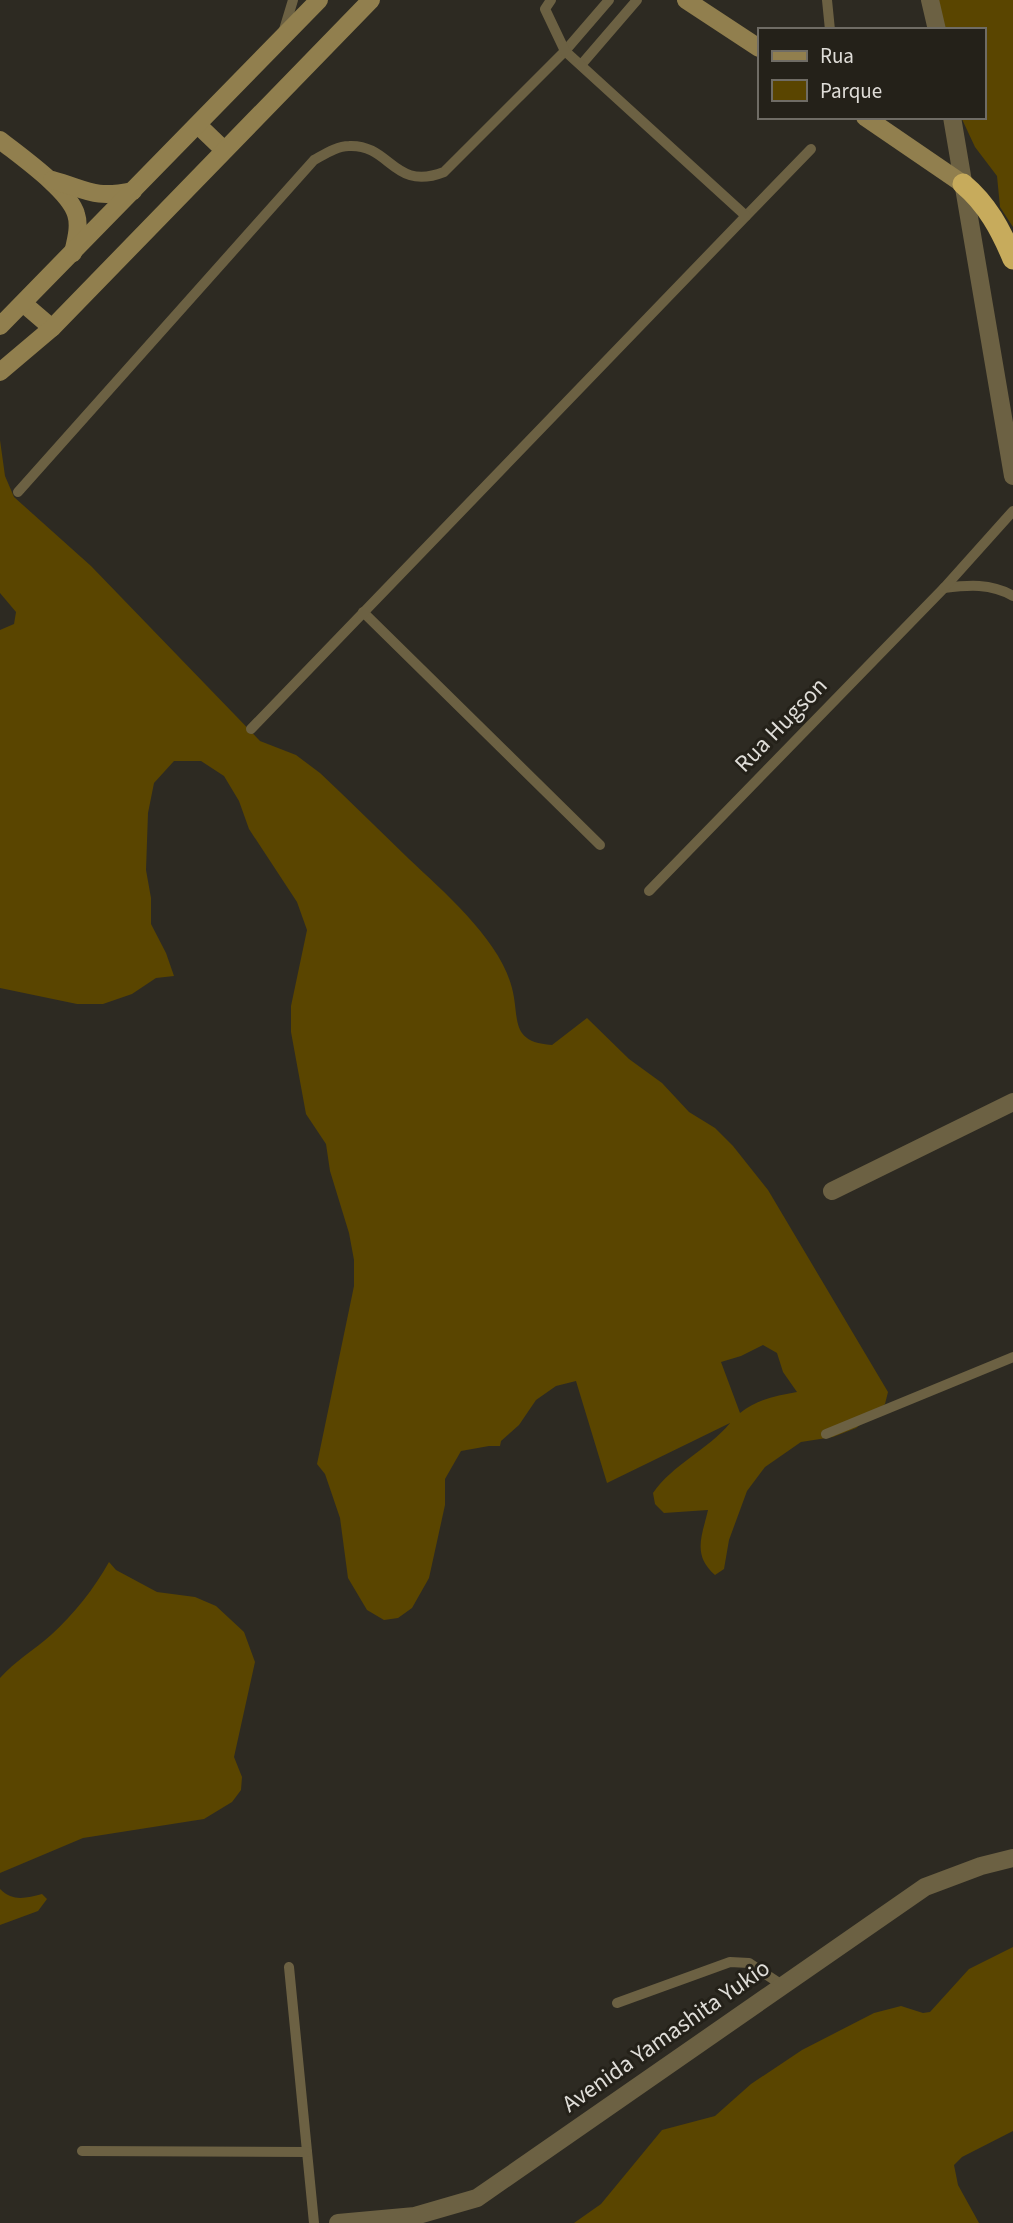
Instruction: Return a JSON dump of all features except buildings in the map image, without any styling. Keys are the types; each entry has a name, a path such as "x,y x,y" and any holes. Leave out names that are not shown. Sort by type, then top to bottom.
{"highway":[{"path":"963,184 979,197 1002,233 1013,259"}],"main road":[{"path":"0,326 319,0"},
{"path":"0,372 52,328 371,0"},
{"path":"694,2 758,47"},
{"path":"868,119 963,184"},
{"path":"198,125 224,150"},
{"path":"0,140 52,180 75,210 77,220 73,253"},
{"path":"52,180 97,194 111,195 133,191"},
{"path":"24,304 52,328"}],"street":[{"path":"930,0 937,28"},
{"path":"952,119 1013,476"},
{"path":"832,1191 1011,1109"},
{"name":"Avenida Yamashita Yukio","path":"338,2223 415,2216 477,2198 925,1886 1013,1858"}],"lane":[{"path":"282,39 293,0"},
{"path":"551,0 545,9 565,51 746,216"},
{"path":"18,492 314,160 337,148 351,145 371,150 409,177 429,178 444,172 565,51 609,0"},
{"path":"581,65 637,0"},
{"path":"827,0 830,28"},
{"path":"251,729 811,149"},
{"name":"Rua Hugson","path":"649,891 944,588 1013,511"},
{"path":"944,588 974,584 1013,596"},
{"path":"363,612 600,845"},
{"path":"826,1434 1013,1356"},
{"path":"617,2003 730,1962 749,1963 782,1985"},
{"path":"289,1966 314,2223"},
{"path":"82,2151 307,2152"}],"green space":[{"path":"938,0 1013,0 1013,227 1000,207 997,176 975,147 962,119 985,119 985,28 943,28"},
{"path":"0,440 5,476 14,497 91,566 260,741 296,755 320,773 469,918 496,952 506,970 523,1034 538,1043 552,1045 587,1018 629,1059 662,1083 689,1112 715,1128 768,1190 888,1392 885,1404 856,1428 833,1437 801,1442 765,1467 747,1491 729,1540 724,1569 715,1575 703,1560 701,1545 708,1510 664,1513 655,1504 653,1493 670,1474 730,1423 607,1483 576,1381 556,1386 536,1400 519,1425 501,1441 500,1446 461,1451 445,1479 445,1505 429,1578 412,1608 398,1618 384,1620 367,1610 348,1578 340,1518 325,1474 317,1464 354,1286 354,1260 349,1233 330,1171 326,1144 306,1114 291,1032 291,1006 307,930 297,902 249,829 239,801 224,776 201,761 174,761 154,783 148,813 146,870 151,898 151,924 174,976 156,978 132,994 103,1004 77,1004 0,988 0,630 14,624 16,612 0,593","holes":["763,1345 777,1353 783,1372 797,1392 760,1401 740,1413 721,1362"]},
{"path":"109,1562 116,1570 157,1592 195,1597 216,1606 244,1632 255,1662 234,1757 242,1777 241,1790 232,1802 204,1819 83,1838 0,1873 0,1678 68,1619"},
{"path":"0,1889 10,1896 25,1898 42,1894 47,1899 38,1911 0,1925"},
{"path":"1013,1947 1013,2131 962,2157 954,2165 958,2185 979,2223 574,2223 601,2204 662,2130 715,2116 751,2084 802,2050 874,2013 901,2006 923,2013 930,2012 969,1969"}]}
